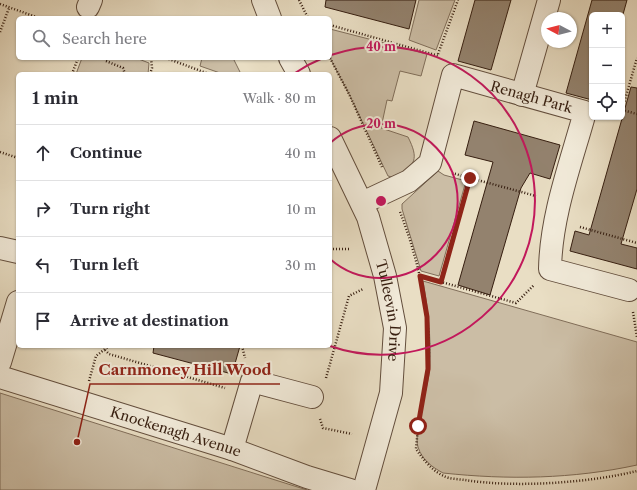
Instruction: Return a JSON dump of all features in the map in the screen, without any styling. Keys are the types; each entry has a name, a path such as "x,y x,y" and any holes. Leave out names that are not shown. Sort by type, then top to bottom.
{"street":[{"path":"263,0 269,16"},
{"path":"522,95 549,0"},
{"path":"291,60 298,72"},
{"path":"362,204 409,181 430,163 453,75"},
{"name":"Renagh Park","path":"453,75 585,112 550,243 550,269"},
{"name":"Tulleevin Drive","path":"332,142 368,216 385,276 395,328 391,393 364,490"},
{"path":"0,248 16,252"},
{"path":"550,269 629,290"},
{"path":"0,362 16,309"},
{"name":"Knockenagh Avenue","path":"0,377 232,449 307,477 350,490"},
{"path":"232,449 252,381 312,397"}],"path":[{"path":"299,0 307,16"},
{"path":"438,54 458,0"},
{"path":"0,4 33,16"},
{"path":"0,32 9,8"},
{"path":"332,26 438,54 453,75"},
{"path":"625,100 637,58"},
{"path":"73,72 77,60"},
{"path":"106,60 123,68 124,72"},
{"path":"151,60 151,72"},
{"path":"171,60 204,72"},
{"path":"331,60 349,94 392,189 407,230 420,276 427,317 428,369 416,449 425,462 444,477 484,483 557,482 615,477 637,471"},
{"path":"625,111 637,114"},
{"path":"0,152 16,157"},
{"path":"430,163 443,172 470,178 637,243"},
{"path":"441,282 470,178"},
{"path":"420,276 516,304 550,269"},
{"path":"352,434 323,428 312,397 328,375 349,296 385,276"},
{"path":"83,402 96,356 105,350 109,354 248,395"}],"shaded area":[{"path":"419,0 455,0 436,50 409,40"},
{"path":"332,30 427,54 421,76 400,71 392,101 387,100 381,128 408,137 414,151 414,161 407,169 395,178 388,176 331,60"},
{"path":"81,60 141,60 149,63 148,72 77,72"},
{"path":"202,60 234,60 240,72 217,72 200,66"},
{"path":"438,171 444,175 466,181 439,276 421,271 402,209 402,204"},
{"path":"423,281 637,342 637,465 613,470 565,476 492,477 443,473 428,463 420,452 417,440 419,420 430,366 429,323"},
{"path":"0,393 307,490 0,490"}],"building":[{"path":"326,0 416,0 409,29 325,7"},
{"path":"475,0 511,0 491,70 458,61"},
{"path":"592,0 627,0 624,12 589,12 589,99 566,93"},
{"path":"631,87 637,88 637,189 621,244 637,248 637,269 570,251 575,231 589,235 622,120 625,120 625,108"},
{"path":"474,121 560,145 550,179 530,173 521,188 490,295 458,285 493,162 465,155"},
{"path":"154,348 239,348 232,374 153,353"}],"place":[{"name":"Carnmoney Hill Wood","path":"77,442"}],"route":[{"path":"418,426 428,369 427,317 420,276 441,282 470,178"}]}
